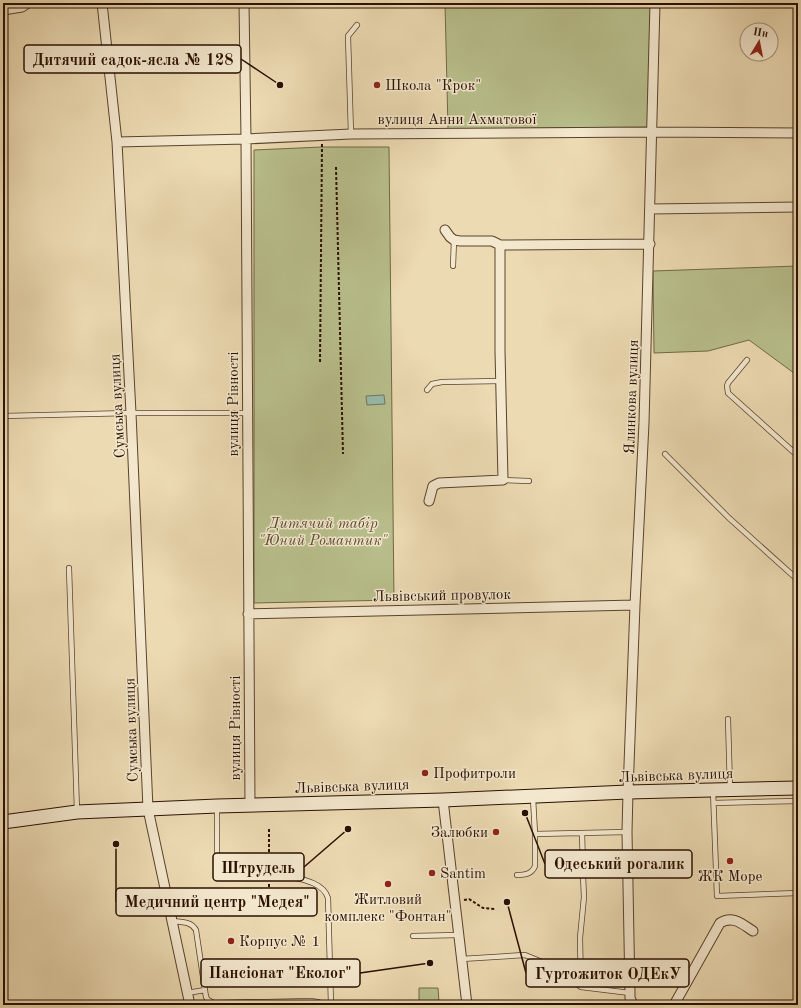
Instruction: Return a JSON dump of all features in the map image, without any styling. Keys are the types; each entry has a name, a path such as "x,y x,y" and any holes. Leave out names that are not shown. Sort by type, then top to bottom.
{"main road":[{"name":"Львівська вулиця","path":"3,822 77,812 148,808 443,800 628,792 714,796 730,790 798,788"}],"street":[{"path":"3,10 22,7 28,3"},
{"name":"Сумська вулиця","path":"102,3 116,142 131,413 148,808 190,1005"},
{"name":"вулиця Рівності","path":"244,3 250,805"},
{"name":"Ялинкова вулиця","path":"633,1005 630,998 628,792 644,423 650,244 655,3"},
{"name":"вулиця Анни Ахматової","path":"116,142 246,139 351,134 652,132 798,133"},
{"path":"650,209 798,207"},
{"path":"445,230 454,240 492,241 500,244 650,244"},
{"path":"429,501 433,486 439,483 503,480 500,381 500,244"},
{"name":"Львівський провулок","path":"248,614 635,605"},
{"path":"443,800 467,1005"},
{"path":"674,1005 720,923 729,919 753,931"}],"lane":[{"path":"351,134 348,36 357,25"},
{"path":"452,266 454,240"},
{"path":"747,360 728,383 728,393 798,456"},
{"path":"428,390 432,384 442,382 500,381"},
{"path":"3,416 247,412"},
{"path":"665,454 729,518 798,580"},
{"path":"503,480 529,481"},
{"path":"69,568 77,812"},
{"path":"728,719 730,790"},
{"path":"517,875 528,874 534,870 535,866 533,796"},
{"path":"798,801 714,796 717,896 798,893"},
{"path":"217,806 217,861 220,874 229,878 292,877 303,879 319,886 327,894 331,1005"},
{"path":"535,834 628,832"},
{"path":"582,833 583,867"},
{"path":"582,987 580,938 584,897 583,876"},
{"path":"172,921 189,923 196,930 206,997 208,1000 214,1003 310,1001 326,1005"},
{"path":"413,936 458,934"},
{"path":"461,959 525,955 552,966 582,987 630,993"},
{"path":"187,993 206,990"}],"path":[{"path":"320,362 323,135"},
{"path":"336,167 343,454"},
{"path":"269,829 269,891"},
{"path":"454,901 469,899 483,908 495,909"}],"green space":[{"path":"445,3 651,3 652,127 448,129"},
{"name":"Дитячий табір \"Юний Романтик\"","path":"322,147 389,147 394,600 254,603 254,150"},
{"path":"798,266 798,376 749,340 708,351 654,353 653,271"},
{"path":"419,988 438,988 439,1002 419,1003"}],"shaded area":[{"path":"384,395 385,404 367,405 366,396"}],"place":[{"name":"Дитячий садок-ясла № 128","path":"280,85"},
{"name":"Школа \"Крок\"","path":"377,85"},
{"name":"Профитроли","path":"425,773"},
{"name":"Одеський рогалик","path":"525,813"},
{"name":"Штрудель","path":"348,829"},
{"name":"Залюбки","path":"496,832"},
{"name":"Медичний центр \"Медея\"","path":"116,844"},
{"name":"ЖК Море","path":"730,861"},
{"name":"Santim","path":"432,873"},
{"name":"Житловий комплекс \"Фонтан\"","path":"388,884"},
{"name":"Гуртожиток ОДЕкУ","path":"507,902"},
{"name":"Корпус № 1","path":"231,941"},
{"name":"Пансіонат \"Еколог\"","path":"430,963"}]}
